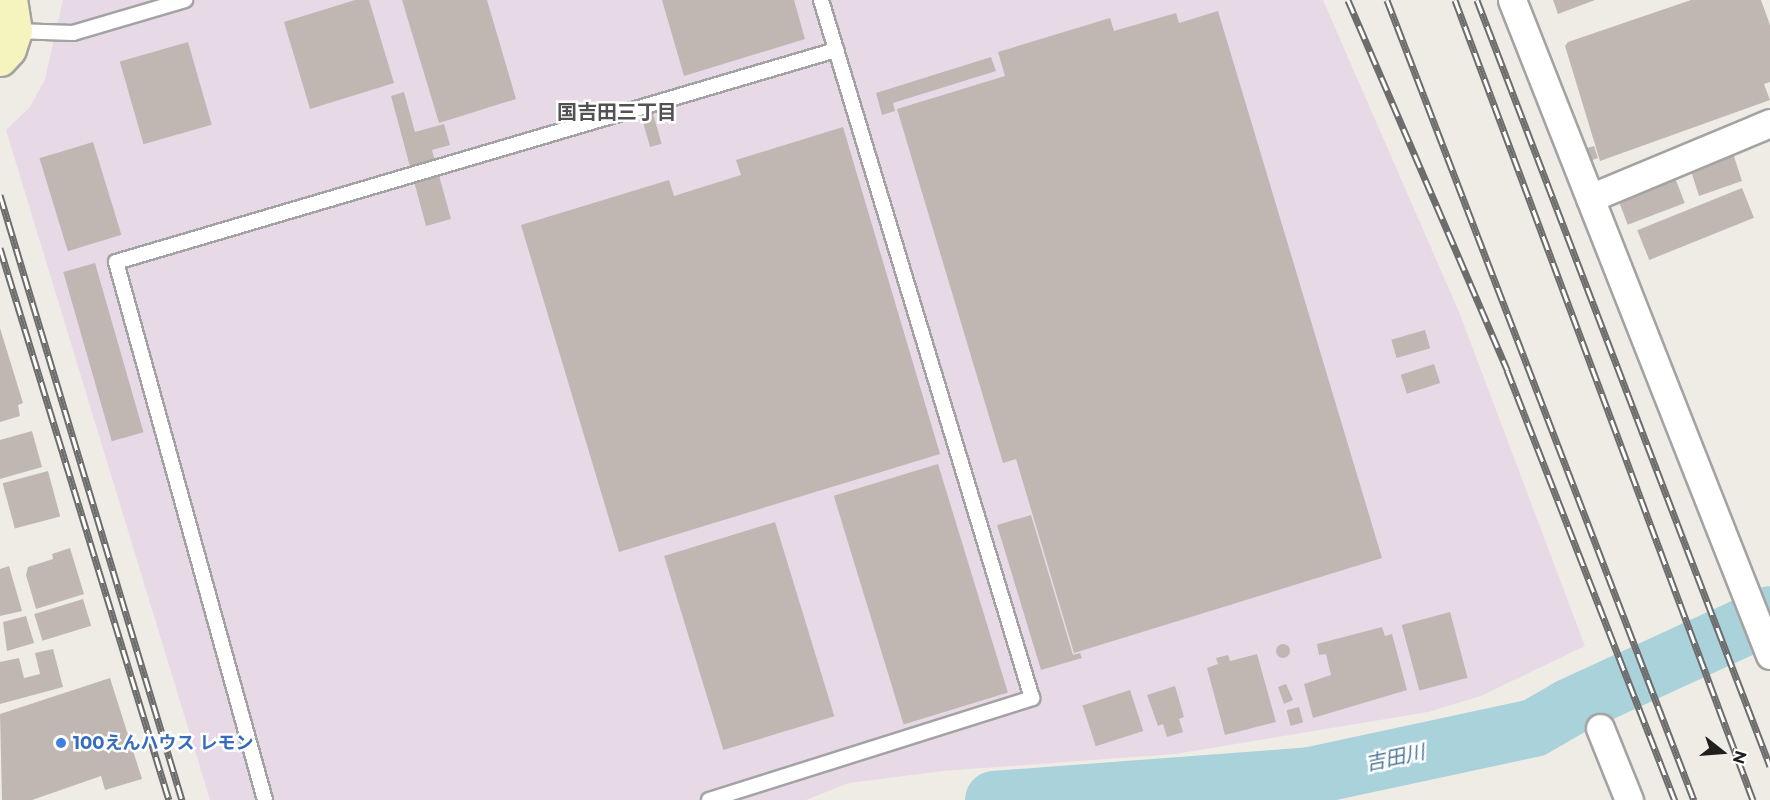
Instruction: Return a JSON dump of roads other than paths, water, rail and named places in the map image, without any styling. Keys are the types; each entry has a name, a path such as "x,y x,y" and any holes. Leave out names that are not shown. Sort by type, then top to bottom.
{"street":[{"path":"1512,0 1770,655"},
{"path":"1590,198 1770,123"},
{"path":"1600,728 1629,800"}],"lane":[{"path":"8,30 73,33 185,0"},
{"path":"710,800 1032,698 822,0"},
{"path":"264,800 116,262 836,50"}],"waterway":[{"name":"吉田川","path":"994,800 1310,776 1534,728 1568,708 1770,615"}],"railway":[{"path":"1348,0 1507,370 1675,800"},
{"path":"1387,0 1694,800"},
{"path":"1455,0 1753,800"},
{"path":"1477,0 1770,766"},
{"path":"0,195 182,800"},
{"path":"0,248 169,800"}],"place":[{"name":"100えんハウス レモン","path":"61,743"}],"district":[{"name":"国吉田三丁目","path":"617,112"}]}
